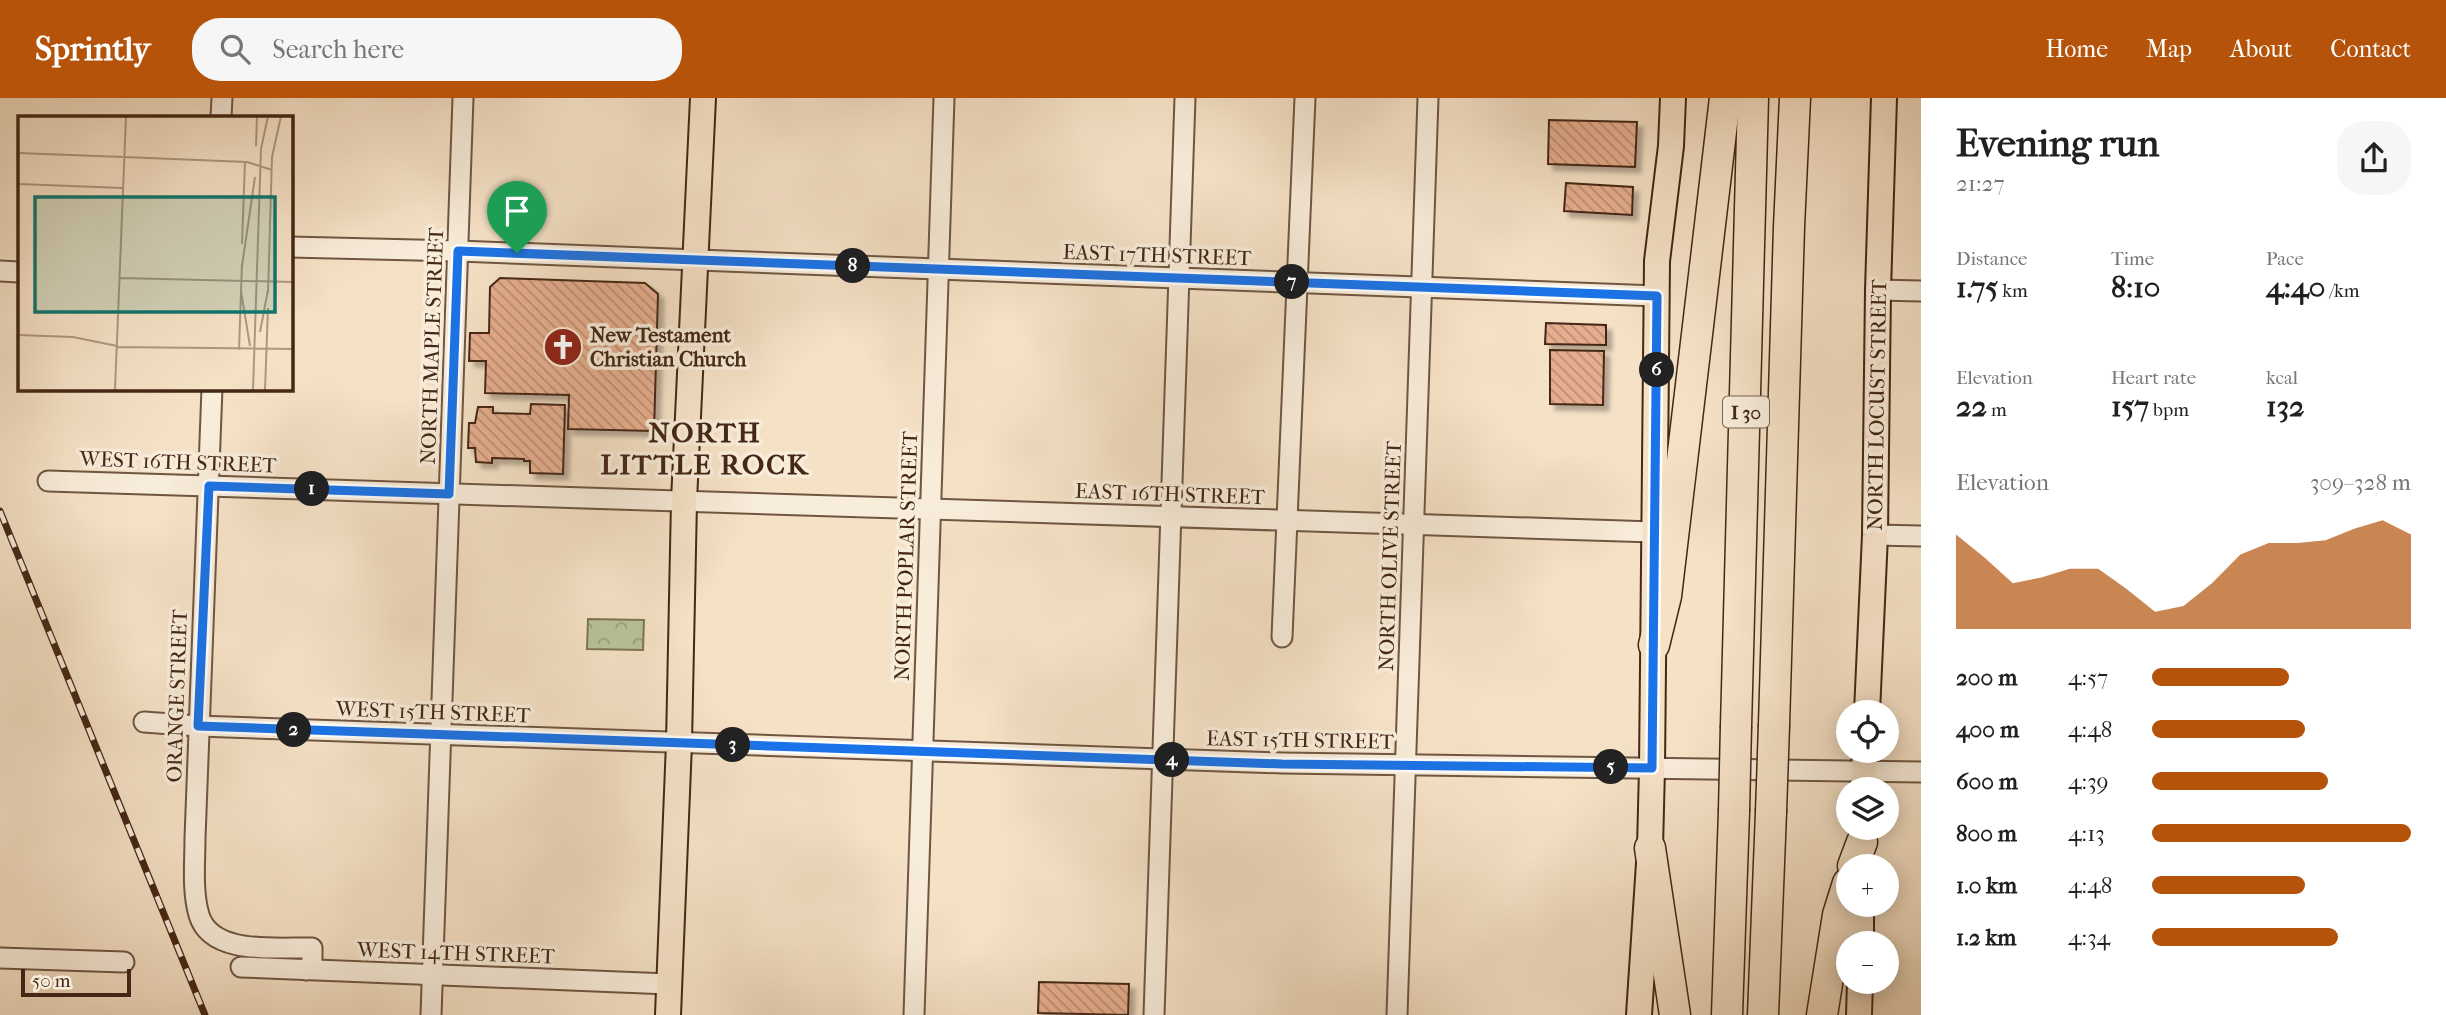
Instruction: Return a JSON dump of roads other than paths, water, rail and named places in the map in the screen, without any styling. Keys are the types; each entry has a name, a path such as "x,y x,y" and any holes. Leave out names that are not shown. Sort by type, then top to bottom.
{"highway":[{"path":"1654,645 1666,596 1726,98"},
{"name":"I 30","path":"1727,1015 1753,98"},
{"name":"I 30","path":"1763,1015 1795,98"},
{"path":"1650,848 1675,1015"},
{"path":"1822,1015 1838,917"}],"main road":[{"path":"668,1015 679,743 684,501 703,98"},
{"path":"1639,1015 1650,848 1652,768 1657,261 1671,146 1673,98"},
{"name":"NORTH LOCUST STREET","path":"1868,700 1875,535 1884,98"},
{"path":"1859,1015 1860,994"}],"street":[{"path":"221,116 222,98"},
{"name":"NORTH MAPLE STREET","path":"431,1015 463,98"},
{"name":"NORTH POPLAR STREET","path":"914,1015 944,98"},
{"path":"1154,1015 1185,98"},
{"path":"1282,637 1304,98"},
{"name":"NORTH OLIVE STREET","path":"1397,1015 1428,98"},
{"name":"EAST 17TH STREET","path":"292,247 1657,296"},
{"path":"0,271 18,272"},
{"path":"1878,290 1921,291"},
{"name":"ORANGE STREET","path":"212,390 195,838 195,890 199,915 208,932 232,945 312,948 312,963 306,970"},
{"name":"WEST 16TH STREET","path":"48,481 684,501"},
{"name":"EAST 16TH STREET","path":"684,501 1654,532"},
{"path":"1875,535 1921,536"},
{"name":"WEST 15TH STREET","path":"144,722 679,743"},
{"name":"EAST 15TH STREET","path":"679,743 1282,764 1921,772"},
{"path":"275,947 282,970"},
{"path":"0,958 124,962"},
{"name":"WEST 14TH STREET","path":"241,967 669,984"}],"railway":[{"path":"0,511 205,1015"}],"place":[{"name":"New Testament Christian Church","path":"563,347"}],"district":[{"name":"NORTH LITTLE ROCK","path":"705,448"}]}
